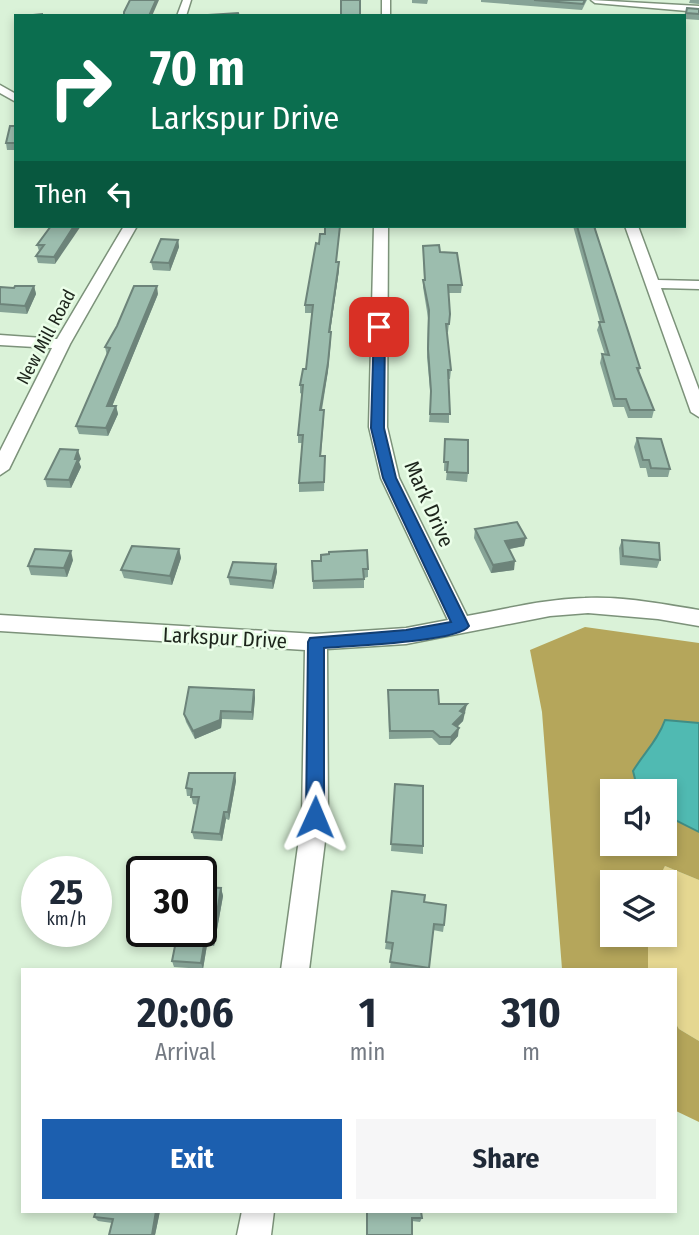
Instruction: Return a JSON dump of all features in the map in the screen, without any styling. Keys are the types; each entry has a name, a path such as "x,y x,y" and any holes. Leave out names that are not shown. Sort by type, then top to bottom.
{"street":[{"path":"595,0 699,9"},
{"name":"New Mill Road","path":"0,469 62,344 129,228"},
{"name":"Mark Drive","path":"381,228 377,428 390,478 461,626"},
{"path":"632,228 699,412"},
{"path":"653,284 699,285"},
{"path":"0,340 62,344"},
{"name":"Larkspur Drive","path":"0,623 316,642 406,636 550,608 588,605 699,618"},
{"path":"295,968 315,817 316,642"},
{"path":"254,1235 258,1213"}],"shaded area":[{"path":"585,627 699,643 699,723 665,720 655,740 633,771 635,779 600,779 600,856 677,856 677,821 699,832 699,880 665,866 663,870 600,870 600,947 648,947 648,968 562,968 542,712 530,650"},
{"path":"677,871 699,880 699,1041 677,1026 677,968 648,968 648,947 677,947"},
{"path":"677,1026 699,1041 699,1122 677,1111"}],"water":[{"path":"665,720 699,723 699,832 677,821 677,779 635,779 633,771"}],"building":[{"path":"130,0 156,0 150,14 124,12"},
{"path":"341,0 360,0 360,14 341,14"},
{"path":"534,0 585,0 583,4"},
{"path":"687,8 699,9 699,14 686,13"},
{"path":"10,126 14,126 14,143 6,143"},
{"path":"50,228 73,228 54,257 36,256 44,245 37,245"},
{"path":"325,228 340,228 336,262 339,262 320,410 324,410 320,456 325,456 324,482 299,483 303,435 298,435 303,385 300,385 303,369 306,369 313,305 305,305 316,243 319,244 320,234 325,234"},
{"path":"578,228 595,228 640,368 637,368 654,410 630,410 626,399 615,399 602,354 609,355 599,322 604,322"},
{"path":"161,239 178,240 169,263 151,262"},
{"path":"439,245 440,252 457,253 462,285 448,285 450,314 449,324 446,324 451,370 448,370 450,414 430,414 429,310 423,280 423,246"},
{"path":"34,286 25,306 0,304 0,287"},
{"path":"134,286 157,286 107,406 116,406 106,428 76,426 110,348 105,347"},
{"path":"637,438 661,439 670,469 651,468 649,460 643,460"},
{"path":"445,439 468,440 468,473 447,472 448,462 444,462"},
{"path":"60,449 78,450 75,459 78,459 69,480 45,479"},
{"path":"517,522 526,538 505,541 515,561 493,565 475,529"},
{"path":"622,540 659,543 660,560 623,556"},
{"path":"132,546 179,549 170,576 121,570"},
{"path":"35,549 71,551 64,568 28,566"},
{"path":"367,550 368,569 363,569 364,579 313,581 312,561 321,561 321,555 329,552"},
{"path":"233,562 276,564 272,581 228,577"},
{"path":"189,687 254,690 252,712 221,711 220,720 193,731 184,714"},
{"path":"388,690 438,690 439,704 467,704 460,711 464,713 453,724 459,728 451,737 440,737 433,731 390,731"},
{"path":"189,773 235,773 228,812 224,812 220,834 192,832 199,797 191,797 192,789 186,788"},
{"path":"395,784 423,786 423,846 391,844"},
{"path":"217,888 221,888 217,914"},
{"path":"392,891 425,895 424,902 446,905 444,925 434,924 429,968 390,962 393,943 386,942"},
{"path":"175,947 204,947 201,963 172,961"},
{"path":"95,1213 156,1213 152,1235 109,1235 113,1219 94,1217"},
{"path":"367,1213 421,1213 422,1218 412,1218 412,1235 367,1235"}],"route":[{"path":"315,817 316,642 406,636 461,626 390,478 377,428 379,327"}]}
